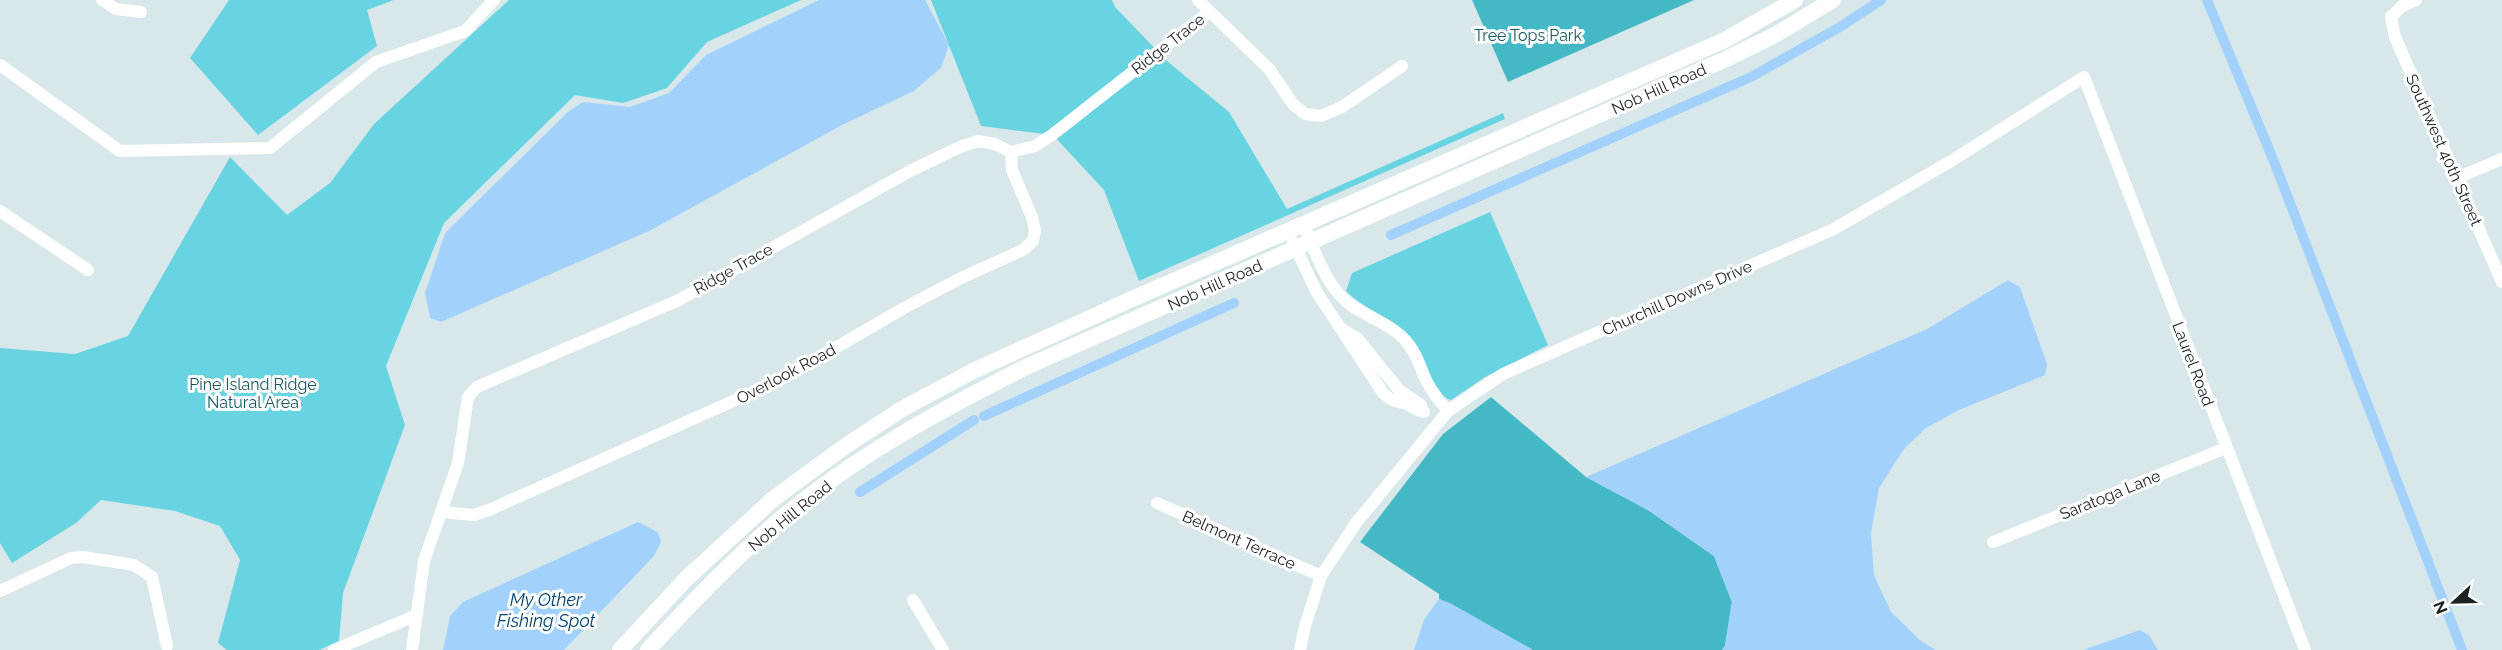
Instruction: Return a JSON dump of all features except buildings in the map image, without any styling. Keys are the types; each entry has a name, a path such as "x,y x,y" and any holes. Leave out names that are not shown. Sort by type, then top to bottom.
{"main road":[{"name":"Nob Hill Road","path":"620,650 687,578 773,499 844,447 902,409 974,371 1296,227 1725,40 1795,0"},
{"name":"Nob Hill Road","path":"648,650 696,597 783,517 839,475 923,421 1028,366 1726,59 1775,35 1833,0"}],"street":[{"path":"102,0 116,9 141,12"},
{"path":"0,65 120,151 270,148 376,62 465,31 494,0"},
{"path":"1197,0 1269,69 1293,105 1305,114 1321,116 1342,107 1402,66"},
{"name":"Southwest 40th Street","path":"2416,0 2402,6 2391,17 2395,37 2502,282"},
{"name":"Ridge Trace","path":"412,650 424,561 458,463 468,397 477,387 679,300 910,171 960,147 978,141 995,144 1011,152 1035,146 1209,12"},
{"name":"Churchill Downs Drive","path":"1300,650 1321,576 1356,523 1448,411 1503,375 1834,229 1951,161 2084,77"},
{"name":"Laurel Road","path":"2084,77 2305,650"},
{"name":"Overlook Road","path":"441,512 474,515 489,510 735,402 778,381 961,278 1023,250 1033,241 1035,230 1032,217 1012,170 1011,152"},
{"path":"2457,178 2502,159"},
{"path":"0,211 88,270"},
{"path":"1296,227 1304,246 1316,291 1383,393 1394,403 1408,401 1419,386 1422,370"},
{"path":"1304,246 1337,292 1349,304 1390,327 1403,338 1415,354 1432,391 1448,411"},
{"path":"1408,401 1416,411 1424,412 1437,423"},
{"name":"Saratoga Lane","path":"1993,542 2226,448"},
{"name":"Belmont Terrace","path":"1157,503 1321,576"},
{"path":"0,591 71,558 83,557 134,566 152,577 167,648"},
{"path":"913,600 944,650"},
{"path":"334,650 417,615"}],"green space":[{"path":"229,0 394,0 367,10 377,46 258,135 190,58"},
{"name":"Pine Island Ridge Natural Area","path":"509,0 801,0 707,42 667,88 623,103 575,95 444,223 386,366 405,425 343,593 339,641 319,650 227,650 218,643 240,560 220,526 175,511 101,500 76,523 12,563 0,543 0,348 75,354 128,336 230,157 287,215 330,183 374,124"},
{"path":"931,0 1112,0 1115,7 1168,62 1229,112 1287,209 1503,113 1505,119 1139,281 1104,190 1053,135 981,126"},
{"name":"Tree Tops Park","path":"1472,0 1694,0 1508,82"},
{"path":"1490,212 1548,345 1485,377 1451,400 1437,391 1418,349 1407,334 1346,291 1352,273"},
{"path":"1491,397 1586,477 1648,510 1714,556 1732,602 1725,646 1722,650 1533,650 1439,599 1439,594 1360,542 1443,434"}],"water":[{"path":"819,0 925,0 949,45 941,68 914,91 844,124 649,231 441,322 430,318 425,293 445,233 568,112 583,102 630,107 669,93 706,55"},
{"path":"2008,280 2020,287 2047,364 2045,375 1959,410 1926,428 1904,449 1879,488 1871,533 1874,575 1891,612 1921,641 1936,650 1722,650 1725,646 1732,602 1714,556 1648,510 1586,477 1927,329"},
{"name":"My Other Fishing Spot","path":"638,522 658,532 661,542 654,556 564,650 443,650 450,616 463,602"},
{"path":"1439,599 1533,650 1414,650 1424,620"},
{"path":"2140,630 2149,635 2158,650 2083,650"}],"waterway":[{"path":"1391,235 1751,77 1840,27 1881,0"},
{"path":"2207,0 2275,164 2462,650"},
{"path":"984,416 1234,303"},
{"path":"860,492 974,420"}]}
